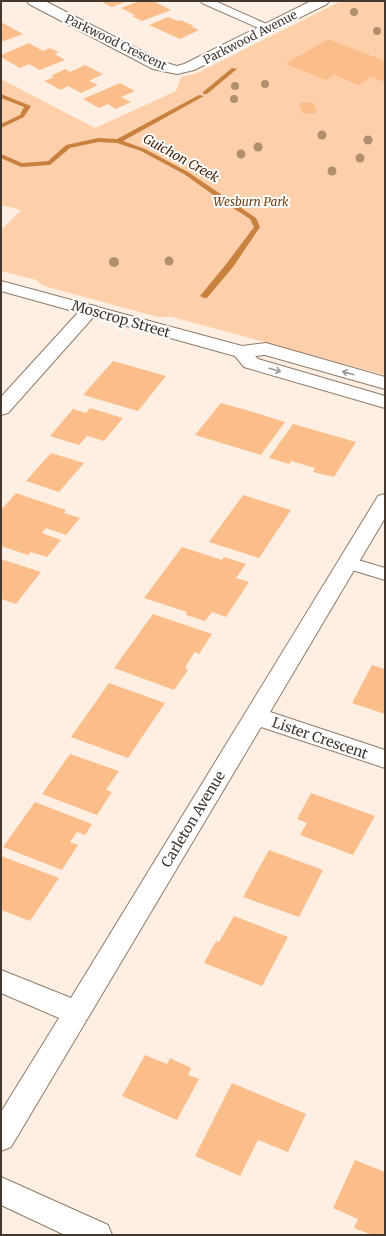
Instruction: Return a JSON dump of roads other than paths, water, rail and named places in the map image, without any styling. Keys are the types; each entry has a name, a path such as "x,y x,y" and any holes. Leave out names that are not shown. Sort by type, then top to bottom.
{"street":[{"name":"Parkwood Crescent","path":"34,1 158,66 177,70"},
{"name":"Parkwood Avenue","path":"177,70 190,67 322,1"},
{"name":"Moscrop Street","path":"1,286 242,352 266,349 385,383"},
{"path":"1,409 90,310"},
{"name":"Moscrop Street","path":"242,352 250,363 385,402"},
{"name":"Carleton Avenue","path":"1,1138 385,500"},
{"name":"Lister Crescent","path":"256,716 385,759"},
{"path":"1,981 77,1013"},
{"path":"1,1191 97,1235"}],"lane":[{"path":"206,1 266,28"},
{"path":"348,562 385,574"}],"waterway":[{"path":"205,93 234,69"},
{"name":"Guichon Creek","path":"1,96 28,106 22,116 1,126"},
{"path":"118,141 201,96"},
{"name":"Guichon Creek","path":"1,156 21,165 50,163 68,146 98,140 118,141"},
{"name":"Guichon Creek","path":"118,141 143,150 186,173 221,198 253,218 257,227 230,265 204,296"}],"park label":[{"name":"Wesburn Park","path":"251,201"}]}
